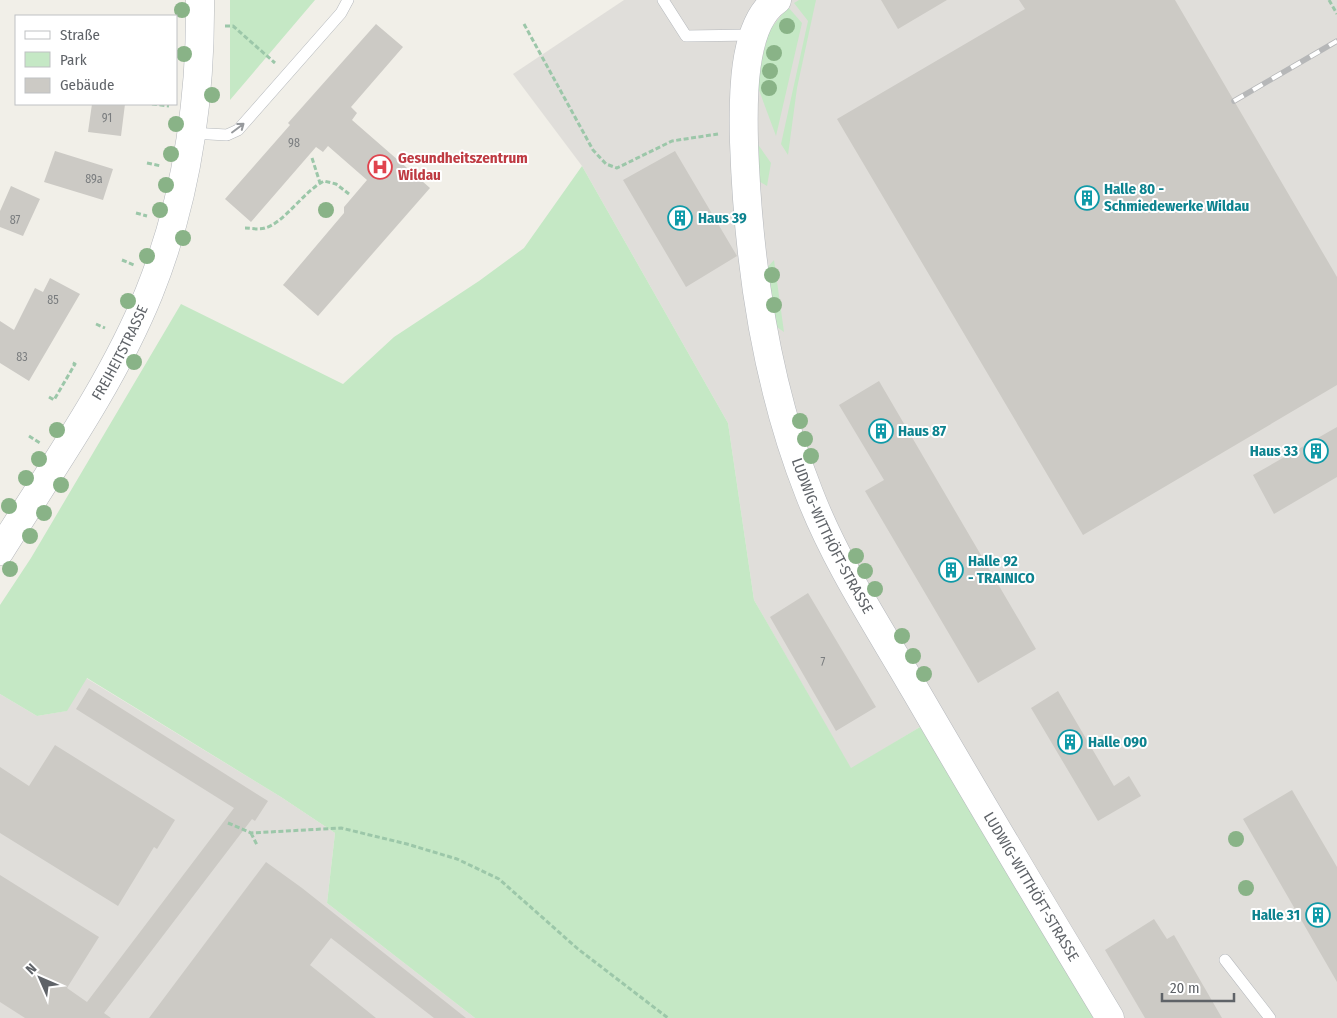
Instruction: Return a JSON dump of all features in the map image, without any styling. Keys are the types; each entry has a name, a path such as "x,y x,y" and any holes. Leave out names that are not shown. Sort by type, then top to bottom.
{"street":[{"name":"FREIHEITSTRASSE","path":"0,551 103,384 145,300 172,223 191,133 200,36 200,0"},
{"name":"LUDWIG-WITTHÖFT-STRASSE","path":"777,0 760,19 754,35 746,75 743,132 746,206 769,361 785,427 809,493 846,572 1004,843 1110,1018"}],"lane":[{"path":"191,133 227,135 238,130 341,13 348,0"},
{"path":"663,0 686,36 754,35"},
{"path":"1225,960 1270,1018"}],"path":[{"path":"1329,0 1337,14"},
{"path":"524,24 593,150 606,164 618,168 672,141 743,132"},
{"path":"217,26 233,26 287,74"},
{"path":"158,105 170,107"},
{"path":"312,158 320,182"},
{"path":"147,163 158,165"},
{"path":"245,228 265,228 276,221 320,182 330,180 349,194"},
{"path":"136,213 146,216"},
{"path":"122,260 131,264"},
{"path":"96,324 102,327"},
{"path":"49,397 54,400 75,364 71,362"},
{"path":"63,384 69,388"},
{"path":"29,436 38,442"},
{"path":"228,823 251,832 341,828 408,844 457,859 499,879 578,949 668,1018"},
{"path":"251,832 257,845"}],"shaded area":[{"path":"624,0 1337,0 1337,1018 1097,1018 920,727 851,769 754,600 728,423 582,166 513,74"},
{"path":"86,678 281,797 335,833 327,903 475,1018 0,1018 0,694 37,716 66,711"}],"green space":[{"path":"230,0 315,0 230,100"},
{"path":"799,0 816,0 797,88 788,155 781,144 808,21 794,3"},
{"path":"788,7 802,23 776,136 756,82 769,31"},
{"path":"757,143 771,163 767,186 757,180"},
{"path":"582,166 728,423 754,600 851,768 920,727 1097,1018 475,1018 327,903 335,833 281,797 87,678 67,711 37,716 0,694 0,605 31,558 181,304 343,384 394,337 479,281 524,248"},
{"path":"774,260 784,332 774,325 765,270"}],"building":[{"path":"881,0 947,0 898,29"},
{"name":"Halle 80 - Schmiedewerke Wildau","path":"1019,0 1175,0 1337,277 1337,385 1083,535 837,119 1025,9"},
{"name":"Gesundheitszentrum Wildau","path":"376,24 403,47 351,107 357,113 352,120 430,188 318,316 283,285 344,213 344,207 367,180 328,146 323,152 316,147 251,222 225,199 290,125 288,123"},
{"path":"92,105 125,105 121,136 88,132"},
{"path":"55,151 113,169 103,200 44,182"},
{"name":"Haus 39","path":"675,151 737,256 686,287 623,180"},
{"path":"11,186 40,199 23,236 0,227 0,211"},
{"path":"50,278 80,294 29,381 0,363 0,321 14,330 35,288 43,292"},
{"name":"Halle 92 - TRAINICO","path":"879,381 1036,649 978,683 865,491 884,480 839,405"},
{"name":"Haus 33","path":"1337,427 1337,477 1274,514 1253,475"},
{"path":"808,593 876,707 836,731 770,617"},
{"path":"89,688 268,801 255,821 252,819 104,1013 111,1018 25,1018 0,1002 0,875 99,937 67,988 87,1002 234,808 76,709"},
{"name":"Halle 090","path":"1058,691 1114,786 1129,776 1141,796 1098,821 1031,708"},
{"path":"55,745 175,820 157,849 154,847 118,906 0,833 0,767 29,786"},
{"name":"Halle 31","path":"1292,790 1337,867 1337,982 1243,819"},
{"path":"266,862 302,888 466,1018 434,1018 331,938 310,965 376,1018 149,1018"},
{"path":"1154,919 1167,939 1174,935 1222,1018 1145,1018 1105,950"}],"railway":[{"path":"1234,101 1337,41"}],"place":[{"name":"Gesundheitszentrum Wildau","path":"380,167"},
{"name":"Halle 80 - Schmiedewerke Wildau","path":"1087,198"},
{"name":"Haus 39","path":"680,218"},
{"name":"Haus 87","path":"881,431"},
{"name":"Haus 33","path":"1316,451"},
{"name":"Halle 92 - TRAINICO","path":"951,570"},
{"name":"Halle 090","path":"1070,742"},
{"name":"Halle 31","path":"1318,915"}]}
